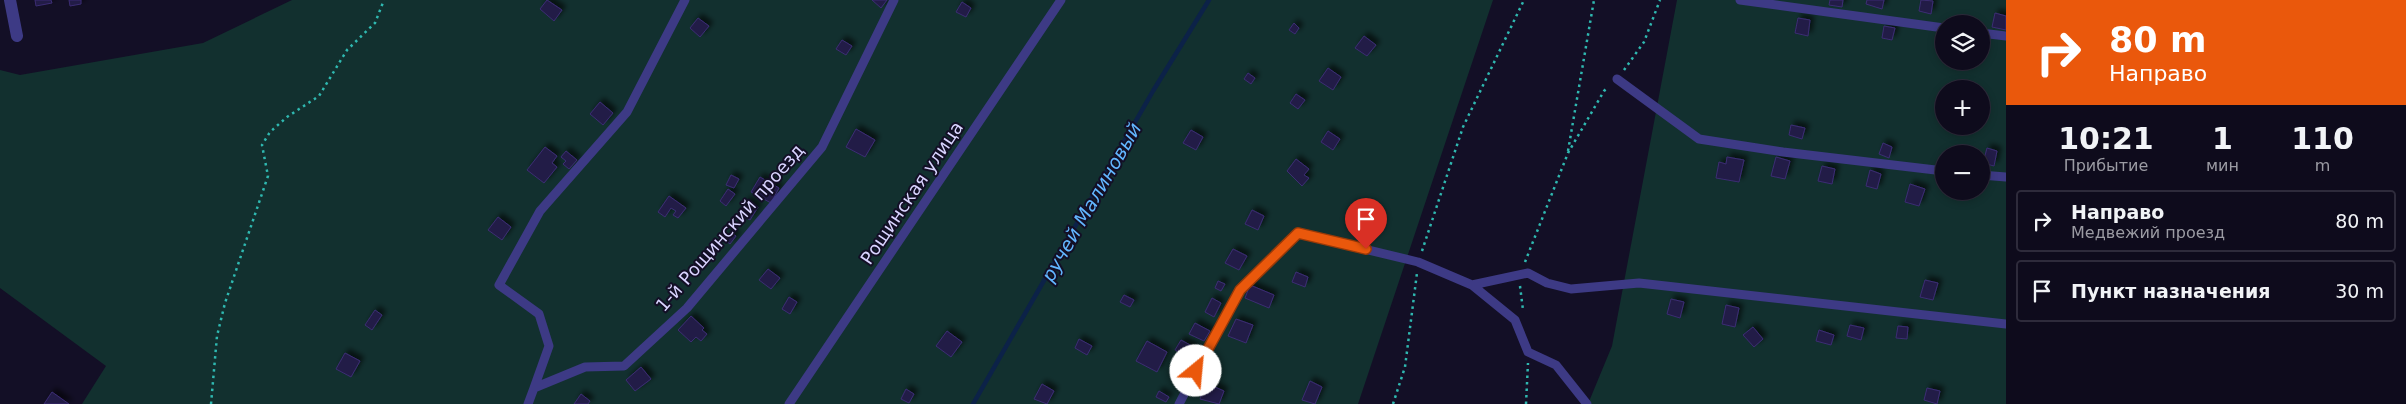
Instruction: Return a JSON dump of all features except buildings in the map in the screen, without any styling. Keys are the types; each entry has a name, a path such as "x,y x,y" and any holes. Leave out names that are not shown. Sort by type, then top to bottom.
{"street":[{"path":"10,0 16,36"}],"lane":[{"path":"528,404 549,346 539,314 499,286 540,211 627,112 684,0"},
{"name":"1-й Рощинский проезд","path":"534,388 585,367 624,366 687,308 822,147 894,0"},
{"name":"Рощинская улица","path":"789,404 1062,0"},
{"path":"1740,0 1935,27"},
{"path":"1990,34 2006,36"},
{"path":"1617,79 1700,139 1783,152 1935,170"},
{"path":"1990,176 2006,177"},
{"path":"1179,404 1240,290 1298,233 1418,262 1472,285 1515,320 1528,352 1556,365 1588,404"},
{"path":"1472,285 1519,277 1528,273 1548,283 1571,289 1639,283 2006,324"}],"path":[{"path":"211,404 217,336 225,303 268,176 262,145 270,132 287,117 319,96 347,50 374,23 384,0"},
{"path":"1393,404 1405,367 1418,262 1463,127 1524,0"},
{"path":"1568,153 1594,0"},
{"path":"1523,314 1519,277 1568,153 1604,90 1617,79 1644,42 1660,0"},
{"path":"1526,404 1528,352"}],"green space":[{"path":"292,0 1493,0 1358,404 82,404 106,366 0,288 0,70 20,75 203,43"},
{"path":"1677,0 2006,0 2006,404 1588,404 1612,346"}],"waterway":[{"name":"ручей Малиновый","path":"973,404 1153,91 1209,0"}],"route":[{"path":"1196,371 1240,290 1298,233 1366,249"}]}
